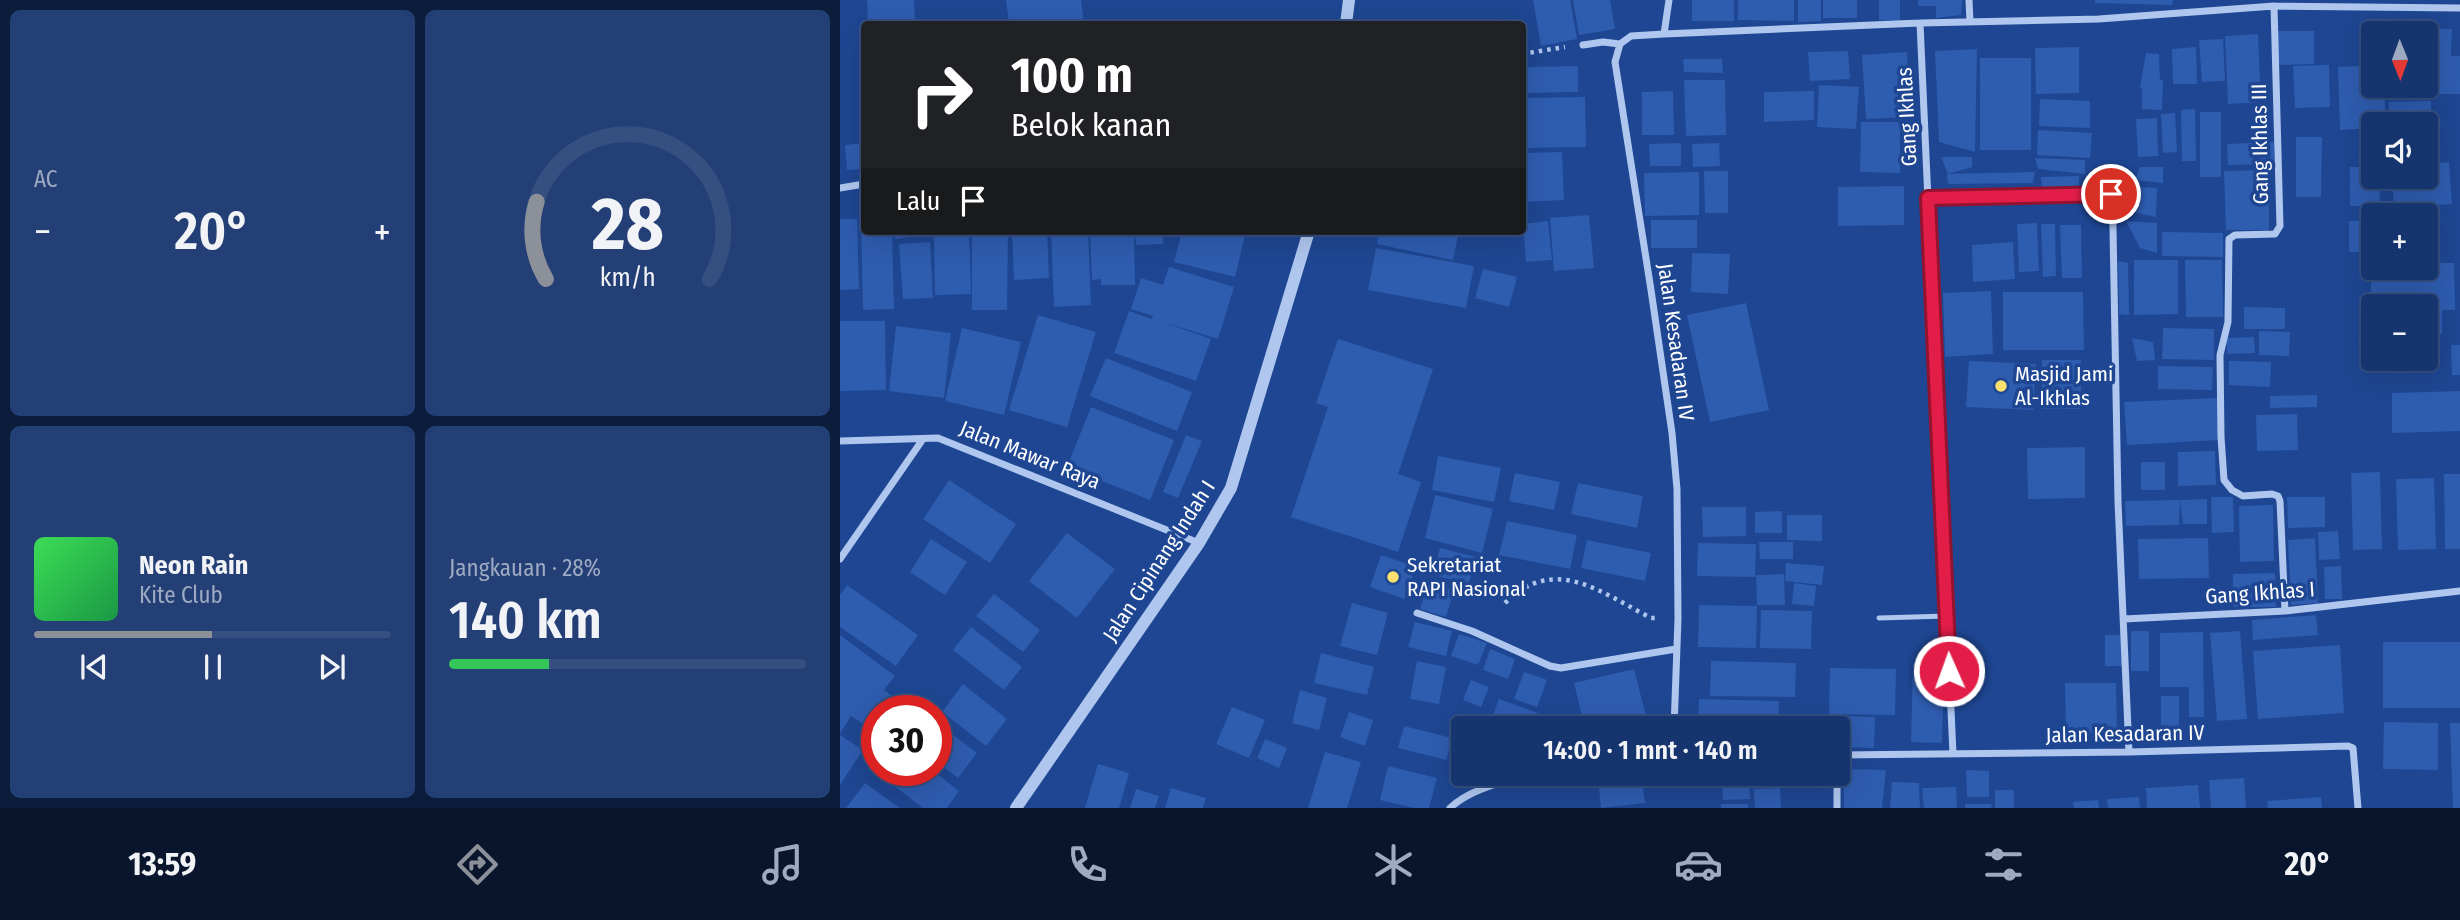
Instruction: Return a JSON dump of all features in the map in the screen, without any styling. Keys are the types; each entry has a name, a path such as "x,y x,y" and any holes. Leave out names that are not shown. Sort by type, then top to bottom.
{"street":[{"path":"1346,21 1349,0"},
{"path":"1664,34 1669,0"},
{"path":"1969,0 1970,22"},
{"path":"1583,45 1603,42 1620,44 1631,36 1664,34 1920,23 2099,19 2274,6 2460,8"},
{"name":"Gang Ikhlas III","path":"2274,6 2280,226 2275,234 2235,235 2229,239 2228,322 2220,355 2221,437 2224,480 2232,490 2243,496 2272,494 2278,496 2280,501 2286,611"},
{"name":"Gang Ikhlas","path":"1920,23 1953,754"},
{"name":"Jalan Kesadaran IV","path":"1620,44 1615,62 1672,432 1677,489 1678,619 1674,716"},
{"path":"2112,174 2118,502 2129,752"},
{"path":"840,188 861,184"},
{"path":"1928,198 2111,194"},
{"name":"Jalan Cipinang Indah I","path":"1016,808 1199,543 1231,488 1308,235"},
{"name":"Jalan Mawar Raya","path":"840,441 938,438 1199,543"},
{"path":"840,559 923,439"},
{"name":"Gang Ikhlas I","path":"2124,619 2286,611 2460,592"},
{"path":"1417,613 1472,631 1550,666 1562,668 1676,649"},
{"name":"Jalan Kesadaran IV","path":"1850,757 2351,746 2357,808"},
{"path":"1450,808 1458,801 1496,786"},
{"path":"1837,786 1837,808"}],"lane":[{"path":"1879,618 1947,616"}],"path":[{"path":"1526,53 1583,45"},
{"path":"1505,603 1534,582 1555,578 1585,584 1651,618 1678,619"}],"building":[{"path":"867,0 914,0 915,21 868,21"},
{"path":"1006,0 1081,0 1084,21 1009,21"},
{"path":"1533,0 1570,0 1577,39 1541,46"},
{"path":"1573,0 1610,0 1615,29 1579,35"},
{"path":"1692,0 1734,0 1734,21 1692,21"},
{"path":"1738,0 1794,0 1794,21 1738,20"},
{"path":"1798,0 1821,0 1821,21 1798,22"},
{"path":"1823,0 1857,0 1857,18 1823,18"},
{"path":"1879,0 1900,0 1900,21 1879,20"},
{"path":"1918,0 1962,0 1961,15 1936,18 1936,6 1918,6"},
{"path":"2095,0 2173,0 2172,5 2095,3"},
{"path":"2438,29 2452,29 2451,56 2460,56 2460,94 2438,94"},
{"path":"2276,31 2314,31 2314,64 2276,65"},
{"path":"2258,34 2261,102 2228,104 2225,36"},
{"path":"2223,39 2225,81 2202,82 2199,40"},
{"path":"2079,47 2079,93 2036,94 2035,48"},
{"path":"2196,47 2197,84 2173,84 2172,49"},
{"path":"1977,49 1975,152 1939,142 1935,51"},
{"path":"1848,51 1850,79 1810,81 1808,52"},
{"path":"1907,52 1910,117 1866,119 1862,55"},
{"path":"2146,53 2159,54 2160,80 2163,80 2162,110 2142,109 2140,88"},
{"path":"1980,58 2031,58 2031,150 1980,150"},
{"path":"1683,59 1722,59 1723,73 1684,72"},
{"path":"2329,65 2330,107 2295,108 2293,66"},
{"path":"1578,66 1578,92 1526,93 1526,67"},
{"path":"2361,66 2361,98 2385,98 2385,112 2361,112 2361,129 2340,130 2338,67"},
{"path":"1684,80 1725,80 1726,135 1686,136"},
{"path":"1819,85 1859,87 1856,129 1817,127"},
{"path":"1673,91 1674,135 1642,135 1642,92"},
{"path":"1814,91 1814,120 1764,122 1764,92"},
{"path":"1585,97 1586,147 1526,148 1526,98"},
{"path":"2040,99 2090,101 2090,128 2039,126"},
{"path":"2431,101 2431,112 2389,112 2389,102"},
{"path":"2195,109 2196,161 2182,161 2181,110"},
{"path":"2200,112 2221,112 2221,177 2200,177"},
{"path":"2175,113 2177,152 2163,153 2161,114"},
{"path":"2157,118 2158,156 2138,157 2136,119"},
{"path":"1861,122 1900,122 1900,173 1860,172"},
{"path":"2038,130 2092,133 2090,158 2037,155"},
{"path":"2296,137 2322,137 2321,197 2296,197"},
{"path":"2274,142 2274,164 2228,165 2227,144"},
{"path":"861,143 861,169 847,170 845,145"},
{"path":"1681,143 1681,166 1650,166 1649,144"},
{"path":"1719,143 1720,166 1693,167 1692,144"},
{"path":"1562,152 1564,200 1526,202 1526,153"},
{"path":"1941,157 1972,157 1972,167 1948,174"},
{"path":"2035,158 2085,160 2085,174 2038,169"},
{"path":"2449,162 2452,204 2394,203 2393,189 2438,189 2438,163"},
{"path":"2140,167 2163,167 2163,183 2135,180"},
{"path":"2350,167 2361,167 2361,189 2379,189 2380,203 2350,206"},
{"path":"2269,170 2269,230 2226,230 2224,171"},
{"path":"1704,171 1728,171 1728,213 1705,213"},
{"path":"1699,172 1699,215 1645,216 1644,173"},
{"path":"2035,172 2033,183 1948,184 1947,174"},
{"path":"2079,176 2079,187 2042,192 2041,177"},
{"path":"1904,186 1904,225 1838,226 1838,187"},
{"path":"2124,186 2157,188 2156,217 2120,209"},
{"path":"1589,215 1594,268 1554,271 1550,218"},
{"path":"840,219 857,219 859,289 840,290"},
{"path":"1651,220 1697,220 1697,248 1651,248"},
{"path":"1548,221 1552,260 1526,262 1524,235 1526,224"},
{"path":"2126,221 2157,223 2157,253 2140,248"},
{"path":"2349,221 2361,221 2361,252 2349,252"},
{"path":"2037,223 2039,271 2019,272 2017,224"},
{"path":"2041,224 2055,224 2056,276 2043,277"},
{"path":"2060,225 2081,225 2082,278 2062,278"},
{"path":"2162,232 2223,233 2223,257 2162,256"},
{"path":"861,235 892,235 894,309 863,310"},
{"path":"895,235 911,235 911,237 895,239"},
{"path":"934,235 969,235 971,294 935,295"},
{"path":"972,235 1008,235 1007,310 972,310"},
{"path":"1012,235 1047,235 1049,278 1014,280"},
{"path":"1051,235 1088,235 1091,305 1054,307"},
{"path":"1090,235 1134,235 1135,285 1101,285 1101,279 1092,280"},
{"path":"1135,235 1163,235 1163,244 1136,245"},
{"path":"1181,235 1245,235 1235,277 1174,262"},
{"path":"1378,235 1458,235 1453,260 1377,244"},
{"path":"930,242 933,298 903,299 899,244"},
{"path":"2013,242 2015,279 1973,282 1972,245"},
{"path":"1376,248 1474,266 1466,308 1368,290"},
{"path":"1692,253 1730,254 1728,294 1691,292"},
{"path":"2134,260 2178,260 2178,314 2134,315"},
{"path":"2185,260 2222,260 2223,317 2186,317"},
{"path":"2118,261 2128,263 2129,315 2119,314"},
{"path":"2438,263 2454,263 2455,310 2442,310 2442,334 2438,334 2438,294 2371,294 2371,280 2438,280"},
{"path":"1169,267 1234,287 1218,339 1163,322 1211,339 1196,381 1114,353 1129,311 1152,319 1153,316 1131,309 1141,278 1163,285"},
{"path":"1483,269 1517,277 1509,307 1475,298"},
{"path":"1991,291 1993,354 1945,357 1943,293"},
{"path":"2003,292 2083,292 2084,350 2003,350"},
{"path":"1746,303 1769,410 1710,422 1687,315"},
{"path":"2244,307 2285,308 2285,329 2244,329"},
{"path":"1038,315 1096,332 1067,427 1009,410"},
{"path":"840,321 885,321 886,390 840,391"},
{"path":"896,326 951,333 944,398 889,391"},
{"path":"962,328 1021,342 1004,415 945,401"},
{"path":"2163,328 2214,329 2214,360 2162,359"},
{"path":"2259,331 2290,332 2289,356 2259,355"},
{"path":"2254,337 2255,353 2227,354 2227,338"},
{"path":"2132,338 2153,342 2155,360 2137,361"},
{"path":"1338,339 1433,369 1398,474 1421,482 1398,552 1291,517 1328,407 1316,403"},
{"path":"2451,345 2460,345 2460,375 2452,375"},
{"path":"1106,358 1192,392 1177,431 1090,396"},
{"path":"2042,360 2081,360 2081,409 2042,409"},
{"name":"Masjid Jami Al-Ikhlas","path":"1969,361 2036,364 2033,410 1966,407"},
{"path":"2229,361 2271,362 2270,387 2229,385"},
{"path":"2158,366 2213,367 2212,390 2158,389"},
{"path":"2460,391 2460,431 2392,433 2392,393"},
{"path":"2317,395 2317,407 2270,408 2270,396"},
{"path":"2217,398 2219,440 2127,445 2124,402"},
{"path":"1091,407 1174,440 1150,500 1067,467"},
{"path":"2297,414 2298,450 2257,451 2256,415"},
{"path":"1186,435 1202,441 1178,498 1163,492"},
{"path":"2085,447 2085,498 2028,499 2027,448"},
{"path":"2215,451 2216,485 2178,486 2178,452"},
{"path":"1438,456 1501,468 1494,502 1432,490"},
{"path":"2141,462 2165,462 2165,490 2141,490"},
{"path":"2380,472 2382,549 2353,550 2351,473"},
{"path":"1515,473 1560,482 1554,510 1509,501"},
{"path":"2444,474 2460,474 2460,549 2445,549"},
{"path":"2434,478 2436,549 2398,550 2396,479"},
{"path":"949,480 1016,524 990,563 923,519"},
{"path":"1578,483 1643,496 1637,528 1571,514"},
{"path":"1435,495 1493,509 1482,553 1425,538"},
{"path":"2211,497 2233,497 2234,532 2212,533"},
{"path":"2287,497 2325,497 2325,527 2288,528"},
{"path":"2207,499 2207,524 2183,524 2180,500"},
{"path":"2180,500 2179,525 2126,526 2125,501"},
{"path":"2273,505 2274,561 2240,562 2239,506"},
{"path":"1702,507 1746,507 1746,536 1703,537"},
{"path":"1782,511 1782,533 1755,533 1755,512"},
{"path":"1787,515 1822,515 1822,541 1787,540"},
{"path":"1507,521 1577,535 1570,569 1499,555"},
{"path":"2338,531 2340,559 2319,560 2318,532"},
{"path":"1067,533 1115,569 1077,618 1029,581"},
{"path":"2208,538 2209,578 2139,579 2138,539"},
{"path":"2315,538 2318,603 2291,605 2288,540"},
{"path":"931,539 967,562 945,595 910,572"},
{"path":"1587,540 1651,553 1645,581 1581,568"},
{"path":"1759,542 1793,542 1793,559 1760,559"},
{"path":"1698,543 1756,544 1755,577 1697,576"},
{"path":"1440,548 1476,557 1469,584 1433,575"},
{"name":"Sekretariat RAPI Nasional","path":"1381,555 1416,567 1404,599 1370,587"},
{"path":"1786,563 1824,566 1822,585 1785,581"},
{"path":"2341,566 2342,599 2325,599 2324,567"},
{"path":"2275,573 2276,607 2233,607 2233,574"},
{"path":"1784,574 1785,605 1757,605 1756,575"},
{"path":"1429,582 1454,590 1446,617 1420,609"},
{"path":"1794,583 1816,586 1814,606 1792,604"},
{"path":"847,585 918,635 896,666 840,627 840,595"},
{"path":"994,594 1040,630 1023,652 976,616"},
{"path":"1352,603 1388,613 1377,655 1340,646"},
{"path":"1699,605 1757,606 1756,648 1698,647"},
{"path":"1761,610 1812,611 1811,649 1760,648"},
{"path":"2316,615 2318,635 2253,640 2252,620"},
{"path":"1415,622 1452,631 1446,656 1408,647"},
{"path":"971,627 1022,667 1004,690 953,650"},
{"path":"2131,631 2149,631 2149,671 2131,671"},
{"path":"2240,631 2247,719 2217,721 2210,633"},
{"path":"2203,632 2204,717 2189,717 2189,687 2160,687 2160,633"},
{"path":"1459,634 1487,643 1478,665 1451,656"},
{"path":"840,635 895,676 884,690 891,695 861,695 861,723 851,716 840,734"},
{"path":"2105,635 2124,635 2124,666 2105,666"},
{"path":"2383,642 2460,642 2460,708 2383,708"},
{"path":"2340,645 2344,713 2258,719 2253,651"},
{"path":"1490,649 1515,659 1508,679 1483,670"},
{"path":"1321,653 1374,667 1367,695 1314,683"},
{"path":"1417,661 1446,667 1439,704 1410,699"},
{"path":"1711,661 1796,663 1795,697 1710,696"},
{"path":"1913,663 1944,664 1942,743 1911,742"},
{"path":"1830,668 1896,669 1895,715 1829,714"},
{"path":"1634,669 1646,716 1582,716 1574,683"},
{"path":"1524,672 1547,680 1537,707 1514,699"},
{"path":"1471,680 1489,687 1481,707 1463,700"},
{"path":"2065,683 2116,683 2117,732 2066,733"},
{"path":"963,684 1007,719 986,746 952,720 952,699"},
{"path":"1300,690 1327,698 1319,730 1292,723"},
{"path":"2161,696 2179,696 2179,728 2161,728"},
{"path":"1499,699 1546,716 1493,716"},
{"path":"1699,699 1779,701 1778,716 1698,716"},
{"path":"1232,707 1265,720 1249,758 1216,744"},
{"path":"1349,712 1373,720 1365,746 1340,737"},
{"path":"1850,716 1875,717 1874,748 1850,747"},
{"path":"2384,722 2438,723 2438,770 2383,769"},
{"path":"2450,723 2460,723 2460,808 2453,808"},
{"path":"1404,726 1451,738 1446,760 1398,748"},
{"path":"952,734 977,753 958,778 952,773"},
{"path":"840,735 861,749 861,753 840,785"},
{"path":"1265,739 1287,748 1279,768 1257,758"},
{"path":"1325,752 1361,762 1347,808 1308,808"},
{"path":"1098,764 1129,773 1119,808 1085,808"},
{"path":"1388,766 1437,778 1429,808 1414,808 1380,800"},
{"path":"1850,769 1886,770 1882,808 1844,808 1844,786 1850,786"},
{"path":"1966,770 1989,771 1989,797 1967,797"},
{"path":"2244,778 2246,808 2211,808 2209,780"},
{"path":"1892,782 1919,783 1920,808 1890,808"},
{"path":"2198,785 2200,808 2147,808 2146,788"},
{"path":"863,786 869,786 900,808 846,808"},
{"path":"894,786 952,786 959,791 947,808 923,808"},
{"path":"1599,786 1643,786 1645,803 1601,808"},
{"path":"1722,786 1749,786 1750,799 1723,800"},
{"path":"1956,787 1957,808 1924,808 1922,788"},
{"path":"1171,788 1206,798 1203,808 1165,808"},
{"path":"1780,788 1781,808 1755,808 1754,789"},
{"path":"1136,789 1159,796 1155,808 1130,808"},
{"path":"1995,790 2014,790 2014,808 1995,808"},
{"path":"2139,797 2140,808 2108,808 2107,799"},
{"path":"2321,797 2322,808 2268,808 2267,801"},
{"path":"2098,800 2099,808 2074,808 2073,802"},
{"path":"1721,804 1748,804 1748,808 1721,808"},
{"path":"1965,804 1992,804 1991,808 1965,808"}],"place":[{"name":"Masjid Jami Al-Ikhlas","path":"2001,386"},
{"name":"Sekretariat RAPI Nasional","path":"1393,577"}],"route":[{"path":"1949,671 1928,198 2111,194"}]}
